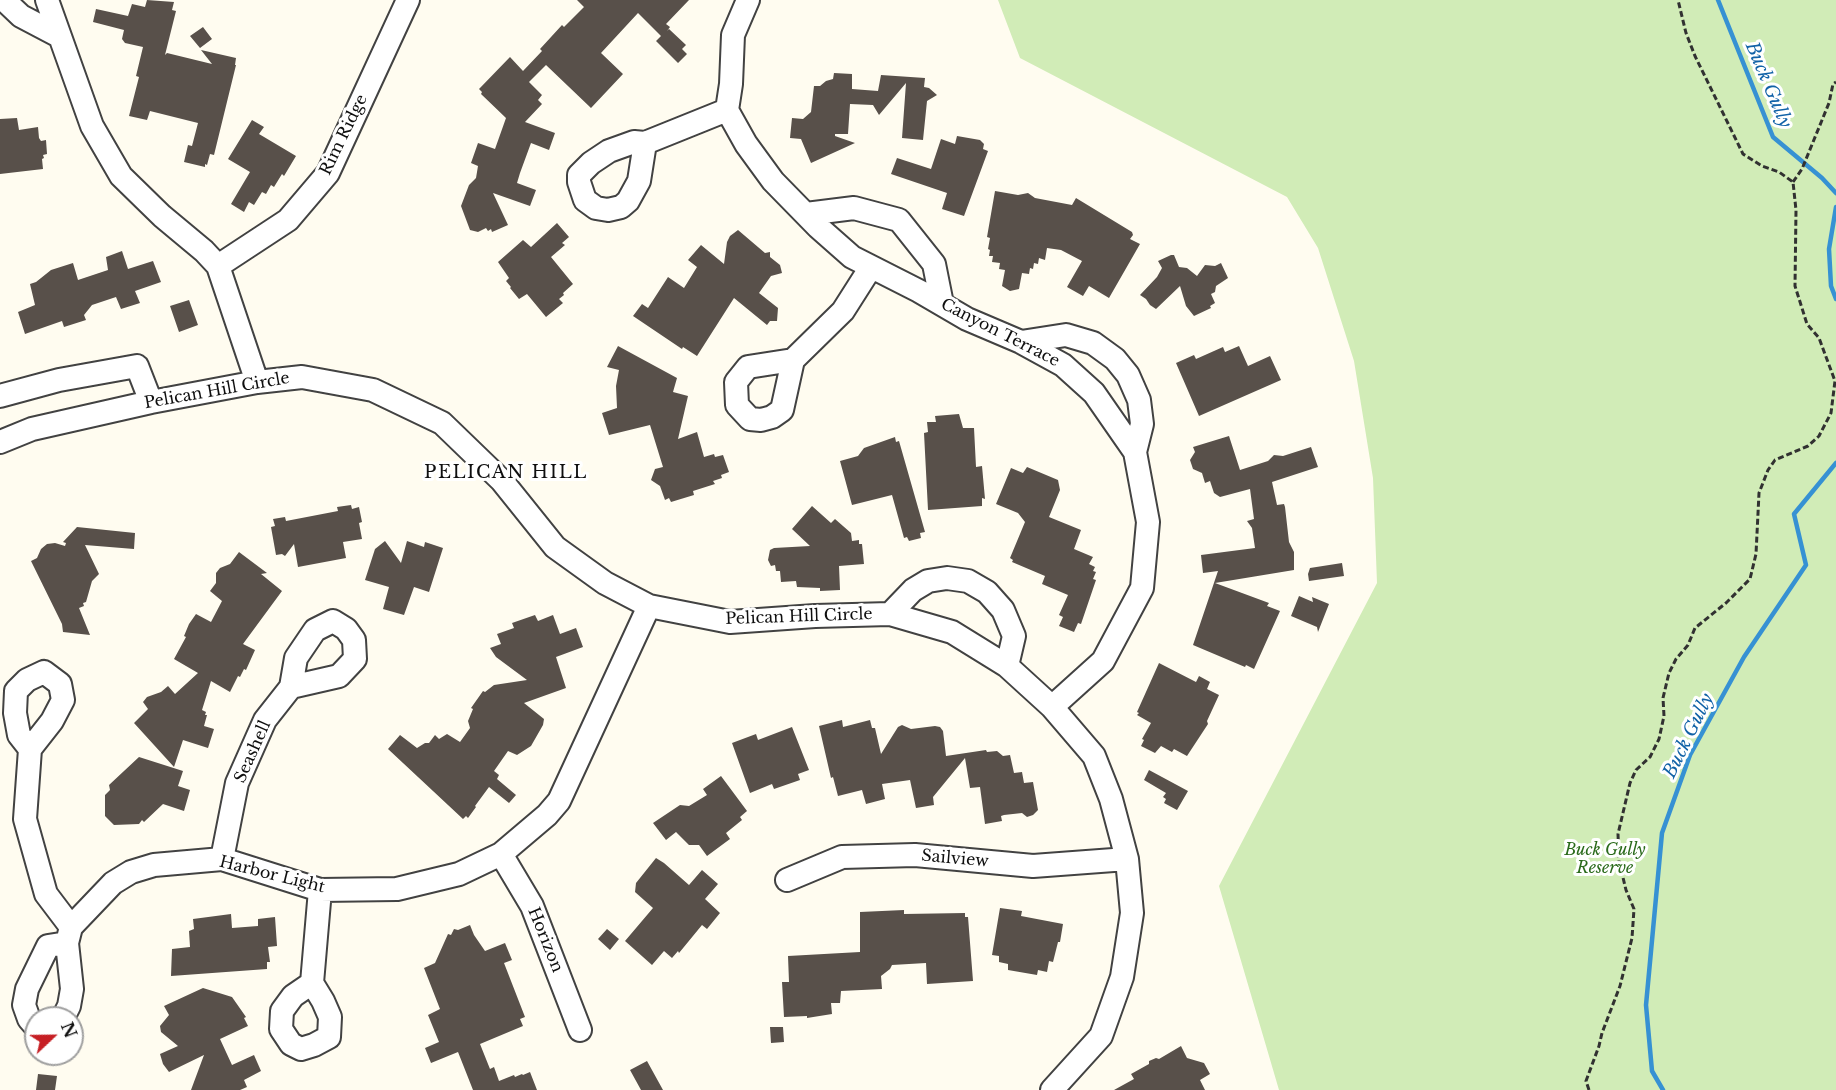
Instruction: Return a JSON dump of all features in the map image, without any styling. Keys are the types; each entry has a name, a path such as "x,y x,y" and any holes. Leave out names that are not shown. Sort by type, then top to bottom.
{"street":[{"path":"4,0 21,16 59,36"},
{"path":"47,0 92,126 121,176 218,266 256,382"},
{"name":"Rim Ridge","path":"218,266 288,220 328,173 408,0"},
{"path":"645,143 727,110 731,84 733,35 748,0"},
{"name":"Canyon Terrace","path":"727,110 746,144 773,181 852,257 967,319 1021,342 1063,365 1094,393 1135,452 1148,522 1142,588 1103,661 1052,707"},
{"path":"806,214 854,208 899,220 934,264 942,304"},
{"path":"793,360 843,311 871,267"},
{"path":"1021,342 1066,335 1094,343 1115,359 1128,375 1139,400 1142,424 1135,452"},
{"path":"0,396 59,380 137,366 151,402"},
{"name":"Pelican Hill Circle","path":"0,442 32,429 151,402 256,382 302,377 373,390 442,423 502,481 555,547 605,584 649,606 730,622 890,614 952,632 1006,666 1052,707 1094,756 1111,799 1127,859 1132,913 1122,977 1101,1036 1053,1090"},
{"path":"890,614 913,590 928,581 947,578 969,581 987,592 1003,610 1014,636 1006,666"},
{"name":"Harbor Light","path":"24,1006 27,989 48,946 69,935 113,883 131,872 154,866 222,859 321,890 397,889 459,874 501,854 547,815 559,801 649,606"},
{"name":"Seashell","path":"222,859 237,783 265,720 291,687"},
{"path":"30,749 25,819 45,894 69,935 72,989 69,1006"},
{"name":"Horizon","path":"501,854 532,906 580,1030"},
{"name":"Sailview","path":"787,880 842,857 915,855 1033,866 1127,859"},
{"path":"312,983 321,890"}],"path":[{"path":"1678,0 1686,33 1695,56 1743,154 1762,166 1779,172 1793,182"},
{"path":"1589,1090 1586,1081 1620,986 1632,938 1634,909 1626,890 1619,861 1618,834 1621,816 1636,770 1650,757 1659,739 1664,716 1663,698 1669,673 1676,659 1688,645 1695,628 1726,603 1750,579 1756,554 1759,493 1768,470 1775,460 1808,446 1819,436 1832,413 1835,381 1831,367 1819,338 1807,324 1795,286 1796,210 1793,182 1802,169 1829,103 1833,84 1836,82"}],"green space":[{"name":"Buck Gully Reserve","path":"998,0 1836,0 1836,1090 1279,1090 1219,886 1377,583 1373,478 1354,361 1318,248 1287,197 1020,58"}],"building":[{"path":"147,0 174,2 172,10 176,11 165,55 167,53 212,64 201,50 236,58 214,155 210,154 205,167 184,162 188,145 192,146 198,123 150,111 147,120 129,116 139,77 136,76 143,47 125,43 122,39 124,30 93,22 96,9 128,16 132,4 145,7"},
{"path":"577,0 689,0 666,24 670,27 667,31 669,29 686,45 682,49 687,54 678,63 656,41 661,36 638,13 601,53 623,74 591,108 546,65 529,82 542,95 538,100 542,104 525,122 555,133 549,150 531,143 520,173 517,183 536,190 530,206 493,193 508,225 492,232 491,229 488,231 486,228 478,232 470,230 461,206 469,185 476,178 478,166 471,163 478,143 495,149 506,118 481,94 479,89 510,57 523,71 562,25 564,27 584,7"},
{"path":"203,27 212,39 200,48 190,36"},
{"path":"834,73 852,74 852,89 878,91 881,75 925,78 924,87 937,95 927,101 923,140 902,138 906,83 879,115 873,105 850,104 848,134 835,134 835,136 855,143 811,163 801,139 790,138 792,118 803,119 811,112 814,86 820,86 833,79"},
{"path":"17,118 19,130 38,127 39,138 41,141 46,140 47,154 43,155 43,169 0,174 0,119"},
{"path":"252,120 264,127 259,134 296,156 274,187 271,185 266,194 262,192 254,205 249,202 244,212 231,204 250,172 228,159"},
{"path":"957,136 980,140 984,144 983,149 988,151 964,216 942,209 947,193 891,174 897,158 931,169 941,139 955,144"},
{"path":"995,191 1018,195 1028,193 1035,198 1072,205 1076,198 1132,232 1130,239 1140,244 1109,298 1089,286 1083,296 1067,287 1082,261 1061,250 1047,248 1045,260 1039,258 1038,264 1034,263 1033,269 1030,268 1029,274 1022,273 1019,289 1010,291 1002,286 1005,270 999,269 1000,263 992,262 993,256 989,256 990,250 988,249 990,238 987,237"},
{"path":"557,223 569,237 562,243 565,245 551,257 573,284 559,299 563,303 546,317 527,294 519,299 506,281 509,278 498,262 523,240 531,247"},
{"path":"738,230 765,253 770,252 770,257 780,265 782,273 771,276 759,293 778,308 777,321 770,321 767,325 734,298 697,356 683,347 682,349 633,316 642,304 648,308 668,277 684,288 697,267 688,260 701,245 724,264 727,242 730,236"},
{"path":"122,251 128,269 153,261 161,282 135,291 140,303 121,309 116,297 92,305 84,315 86,320 64,327 62,321 25,334 18,312 35,305 30,284 51,270 73,263 78,280 108,270 106,257"},
{"path":"1174,255 1179,267 1187,268 1197,276 1205,265 1215,266 1221,263 1228,278 1216,286 1215,292 1211,294 1215,303 1210,306 1211,308 1194,316 1186,306 1180,286 1156,309 1140,295 1157,277 1162,268 1158,261"},
{"path":"189,300 198,325 179,332 170,306"},
{"path":"618,346 677,378 673,392 688,396 678,439 697,432 704,457 714,454 715,457 723,455 729,472 713,481 715,484 693,491 694,495 671,502 669,498 665,500 660,486 651,480 655,469 663,467 650,425 609,435 602,413 617,408 616,386 619,370 607,367"},
{"path":"1239,346 1248,366 1270,356 1281,380 1199,416 1176,363 1194,355 1196,359 1223,347 1225,352"},
{"path":"959,414 963,428 974,428 976,467 982,466 985,499 982,498 982,506 928,510 924,433 928,432 927,422 936,422 935,416"},
{"path":"1229,436 1240,470 1268,461 1274,455 1283,456 1311,447 1318,467 1272,482 1277,505 1284,504 1285,507 1289,542 1294,552 1294,570 1215,583 1269,603 1267,606 1280,611 1254,669 1193,645 1218,571 1203,573 1201,555 1255,548 1252,528 1247,521 1254,519 1250,489 1220,497 1214,493 1210,481 1205,483 1202,473 1193,469 1190,460 1195,452 1193,447"},
{"path":"895,437 896,442 899,441 925,532 920,533 921,538 909,541 907,537 904,538 892,495 852,505 840,461 858,456 864,448"},
{"path":"1027,467 1058,480 1060,490 1049,517 1081,530 1074,549 1093,557 1089,564 1095,567 1093,571 1096,572 1093,579 1096,580 1081,624 1078,623 1074,632 1059,626 1063,617 1059,615 1068,595 1042,584 1045,576 1012,562 1010,558 1025,522 1018,513 996,504 1011,468 1023,473"},
{"path":"351,505 352,509 359,507 362,539 343,542 346,558 298,567 294,544 285,556 276,555 271,527 275,526 273,519 285,517 286,521 338,511 337,507"},
{"path":"812,506 831,523 835,519 851,533 852,541 859,540 859,544 862,544 864,564 839,566 840,590 820,591 820,588 797,587 796,581 781,582 780,571 776,571 775,565 771,566 768,560 770,550 774,548 810,546 792,529"},
{"path":"77,527 135,533 134,549 85,545 99,574 92,581 86,602 83,603 84,606 79,608 90,635 63,632 62,624 31,561 37,558 41,549 47,544 55,543 65,546 66,543 63,542"},
{"path":"385,541 401,563 407,541 424,547 425,542 443,548 429,592 414,587 404,615 383,609 389,587 365,580 375,549"},
{"path":"239,552 267,573 261,574 282,591 243,644 255,650 246,670 244,669 240,677 238,676 230,692 211,681 202,710 207,715 204,726 214,729 208,748 183,740 174,767 134,723 148,709 143,702 147,697 161,692 168,686 175,694 198,673 174,659 186,637 184,636 189,624 196,614 211,622 222,601 210,591 216,583 216,573 220,568 230,564"},
{"path":"1342,563 1344,576 1309,581 1310,568"},
{"path":"1299,596 1313,602 1312,597 1329,604 1318,632 1317,627 1291,616"},
{"path":"535,615 538,621 553,615 560,634 576,628 583,647 556,657 566,688 524,703 544,719 543,725 531,746 517,755 508,751 494,771 499,775 497,779 516,795 509,803 489,787 468,818 466,816 463,819 388,749 400,735 417,748 429,743 435,735 439,739 447,734 460,742 470,728 468,721 473,709 471,708 483,691 485,692 494,685 527,680 496,657 490,648 501,644 497,634 514,628 512,623"},
{"path":"1159,663 1196,682 1199,676 1210,682 1207,689 1219,695 1207,721 1208,724 1187,756 1174,749 1172,752 1161,746 1155,753 1141,746 1144,740 1142,739 1151,723 1137,715 1139,713 1137,712"},
{"path":"842,720 843,727 870,720 872,728 875,728 881,754 898,727 902,725 911,729 940,727 943,731 946,756 986,750 987,752 997,751 1003,756 1010,755 1014,773 1022,772 1024,783 1033,782 1038,810 1027,817 1022,813 1004,815 1001,816 1002,821 985,824 980,787 970,788 965,758 933,797 934,805 916,808 910,780 882,784 885,799 866,804 862,790 838,796 833,777 831,778 819,726"},
{"path":"792,727 809,770 798,774 800,780 774,789 772,784 750,793 732,743 756,734 758,740"},
{"path":"139,757 183,771 178,786 190,790 184,811 163,804 144,822 142,820 139,824 114,825 105,816 105,795 110,790 109,785"},
{"path":"1149,770 1188,791 1177,810 1164,803 1166,799 1163,797 1166,793 1144,780"},
{"path":"721,776 747,811 740,817 742,820 726,833 730,839 707,856 699,845 689,845 676,832 666,840 653,823 680,805 689,806 707,795 703,789"},
{"path":"656,858 689,885 702,870 718,884 705,899 720,913 707,929 702,925 679,953 678,951 672,958 664,951 652,965 625,941 653,908 635,892 636,883"},
{"path":"1000,908 1022,911 1021,916 1063,924 1060,942 1058,942 1053,962 1049,961 1047,972 1038,970 1037,975 1008,970 1008,964 999,962 999,956 992,955"},
{"path":"904,910 904,914 965,913 965,917 968,917 973,981 927,984 926,963 892,965 881,976 882,989 841,991 840,1003 831,1003 832,1014 807,1018 807,1016 784,1017 782,982 789,982 788,956 860,952 860,912"},
{"path":"231,914 232,928 258,926 258,919 275,917 277,946 268,947 270,962 267,962 267,969 171,976 172,949 190,947 189,931 194,929 193,919"},
{"path":"470,925 485,951 505,943 512,960 504,963 525,1017 520,1019 523,1026 480,1044 490,1069 494,1067 499,1081 530,1072 537,1090 473,1090 458,1052 431,1063 425,1048 439,1042 428,1015 440,1009 424,968 435,963 448,934 451,935 454,929 458,930"},
{"path":"607,929 619,939 610,950 598,939"},
{"path":"203,988 232,997 246,1017 244,1018 248,1026 220,1039 232,1065 254,1055 261,1071 244,1080 247,1087 240,1090 191,1090 204,1055 169,1072 163,1064 160,1054 178,1046 161,1032 160,1026 169,1015 164,1006"},
{"path":"770,1027 783,1027 784,1042 771,1043"},
{"path":"1181,1046 1187,1058 1204,1063 1210,1074 1200,1080 1205,1090 1114,1090 1134,1079 1131,1074 1149,1064 1149,1061 1159,1059"},
{"path":"647,1061 663,1090 641,1090 630,1070"},
{"path":"38,1074 57,1076 55,1090 36,1090"}],"waterway":[{"name":"Buck Gully","path":"1718,0 1773,137 1822,178 1836,193"},
{"name":"Buck Gully","path":"1836,207 1829,249 1831,286 1836,299"},
{"name":"Buck Gully","path":"1663,1090 1652,1071 1646,1005 1662,833 1690,755 1744,657 1806,565 1794,514 1836,463"}],"district":[{"name":"PELICAN HILL","path":"506,473"}]}
